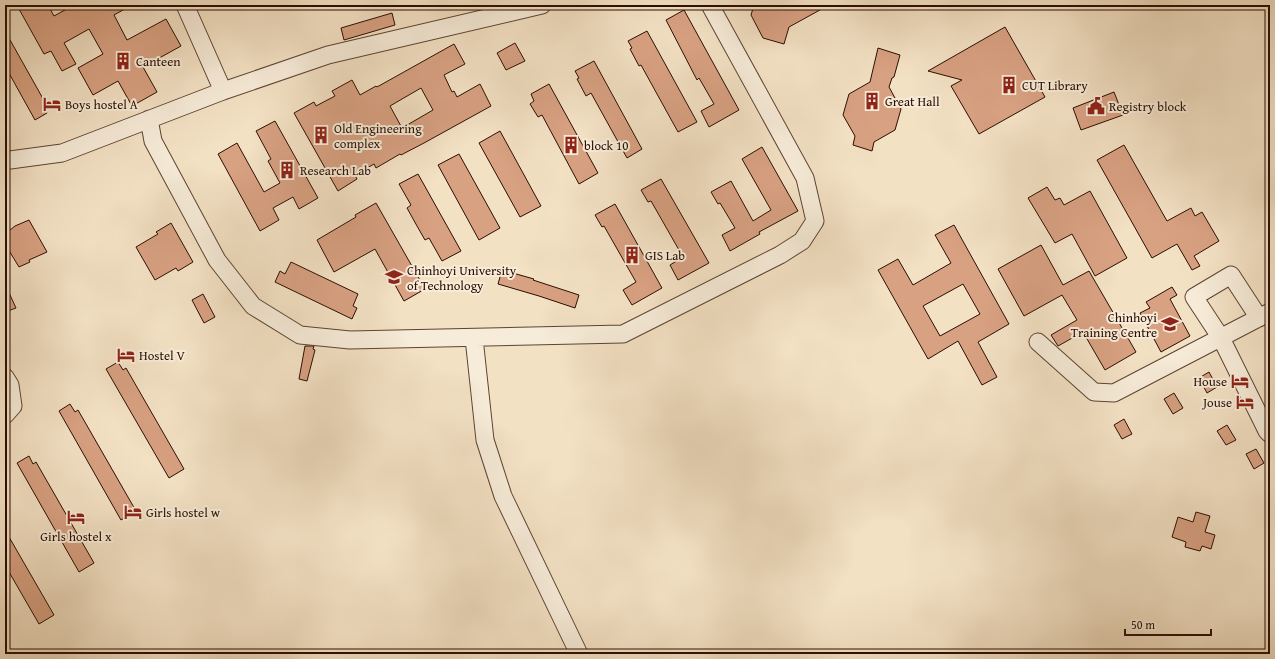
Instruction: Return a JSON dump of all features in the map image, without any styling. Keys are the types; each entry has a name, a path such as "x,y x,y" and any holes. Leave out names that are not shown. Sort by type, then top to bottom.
{"lane":[{"path":"185,5 223,91"},
{"path":"5,159 10,160 62,153 223,91 328,55 542,5"},
{"path":"149,119 153,141 214,253 253,306 300,335 350,340 623,334 780,255 802,241 815,221 805,178 710,5"},
{"path":"1038,342 1094,392 1114,393 1221,338 1264,315 1231,275 1194,297 1221,338 1267,431 1270,434"},
{"path":"474,338 485,440 503,496 579,654"},
{"path":"5,377 10,384 13,406 5,415"}],"building":[{"path":"26,5 48,5 54,16 74,5 132,5 114,15 127,40 166,19 181,46 143,67 157,92 132,106 118,81 93,95 78,68 103,54 89,29 64,43 76,64 62,71 51,51 44,54 19,9"},
{"path":"754,5 829,5 789,27 784,44 763,38 751,15"},
{"path":"684,10 739,110 709,127 701,111 714,104 699,78 697,80 666,20"},
{"path":"392,13 395,25 344,40 341,28"},
{"path":"1005,27 1045,97 979,134 951,86 962,80 928,71"},
{"path":"5,31 46,104 43,105 47,113 35,120 5,66"},
{"path":"647,31 697,122 678,132 641,65 639,66 630,49 632,48 628,41"},
{"path":"515,43 525,61 506,70 497,53"},
{"path":"454,44 465,64 444,75 452,92 454,91 457,97 480,84 491,106 376,168 374,164 355,175 357,179 338,191 294,113 314,102 316,106 335,96 332,91 352,80 360,95 376,86 377,87","holes":["421,88 433,110 402,128 390,106"]},
{"name":"Great Hall","path":"878,48 900,55 894,77 892,78 889,87 901,109 895,130 874,142 872,151 853,145 855,136 843,115 849,94 870,82"},
{"path":"594,61 642,149 627,158 591,93 586,96 577,79 579,78 575,71"},
{"name":"block 10","path":"549,84 598,173 579,184 542,115 538,117 530,104 534,101 531,94"},
{"path":"1114,92 1123,115 1081,130 1073,108"},
{"name":"Research Lab","path":"275,121 318,198 299,209 293,197 273,208 279,220 260,231 218,154 237,143 264,192 280,183 268,161 271,159 256,131"},
{"path":"500,131 541,206 520,217 479,143"},
{"path":"1124,145 1167,221 1191,208 1195,216 1202,212 1219,241 1194,256 1200,266 1192,270 1177,244 1152,258 1097,160"},
{"path":"762,147 798,211 759,232 760,234 730,251 722,235 735,228 720,203 718,204 711,192 731,181 753,221 771,210 742,159"},
{"path":"459,154 500,228 479,240 438,165"},
{"path":"418,174 461,251 442,261 429,238 425,240 417,226 407,208 411,205 399,184"},
{"path":"661,179 709,263 678,280 670,265 683,257 651,201 648,202 641,190"},
{"path":"1047,187 1055,200 1060,198 1064,205 1090,191 1127,258 1095,276 1072,234 1055,243 1028,198"},
{"path":"376,203 425,289 404,301 375,249 334,272 317,240 356,217 355,215"},
{"name":"GIS Lab","path":"615,204 662,288 632,305 623,290 636,282 604,226 602,227 595,215"},
{"path":"29,220 47,252 29,260 30,262 19,267 5,244 5,234 15,226"},
{"path":"171,223 193,262 178,271 176,268 155,280 136,247 158,234 156,232"},
{"path":"954,225 1009,324 978,342 997,377 982,385 958,341 928,359 878,270 898,259 913,285 951,263 935,235","holes":["963,284 980,314 940,336 923,306"]},
{"path":"1041,245 1063,285 1089,271 1136,352 1105,370 1083,332 1058,346 1051,335 1077,320 1062,295 1024,316 998,269"},
{"path":"291,262 358,294 353,306 357,308 352,319 275,282 280,271 285,274"},
{"path":"502,270 534,279 533,280 579,295 575,308 498,284"},
{"path":"5,284 16,308 5,312"},
{"path":"1172,287 1177,295 1170,299 1190,336 1161,352 1140,313 1150,308 1146,302"},
{"path":"203,294 215,317 204,323 192,300"},
{"path":"305,346 314,346 313,349 315,350 307,381 299,379"},
{"name":"Hostel V","path":"118,362 123,370 126,368 184,469 169,478 106,369"},
{"path":"1209,372 1217,387 1207,393 1199,378"},
{"path":"1174,393 1183,408 1173,414 1164,399"},
{"path":"70,404 75,412 78,410 136,511 121,520 59,411"},
{"path":"1124,419 1132,434 1122,439 1114,425"},
{"path":"1227,425 1236,440 1226,445 1217,431"},
{"path":"1256,449 1264,463 1254,469 1246,454"},
{"path":"29,456 33,464 36,462 94,563 79,572 17,463"},
{"path":"1196,512 1210,516 1205,532 1215,535 1211,549 1202,546 1200,551 1185,547 1186,542 1172,537 1178,517 1193,522"},
{"path":"5,530 54,615 39,624 5,565"}],"place":[{"name":"Canteen","path":"123,61"},
{"name":"CUT Library","path":"1009,85"},
{"name":"Great Hall","path":"872,101"},
{"name":"Boys hostel A","path":"52,104"},
{"name":"Registry block","path":"1096,106"},
{"name":"Old Engineering complex","path":"321,135"},
{"name":"block 10","path":"571,145"},
{"name":"Research Lab","path":"287,170"},
{"name":"GIS Lab","path":"632,255"},
{"name":"Chinhoyi University of Technology","path":"394,277"},
{"name":"Chinhoyi Training Centre","path":"1170,324"},
{"name":"Hostel V","path":"126,355"},
{"name":"House","path":"1240,381"},
{"name":"Jouse","path":"1245,402"},
{"name":"Girls hostel w","path":"133,512"},
{"name":"Girls hostel x","path":"76,517"}]}
